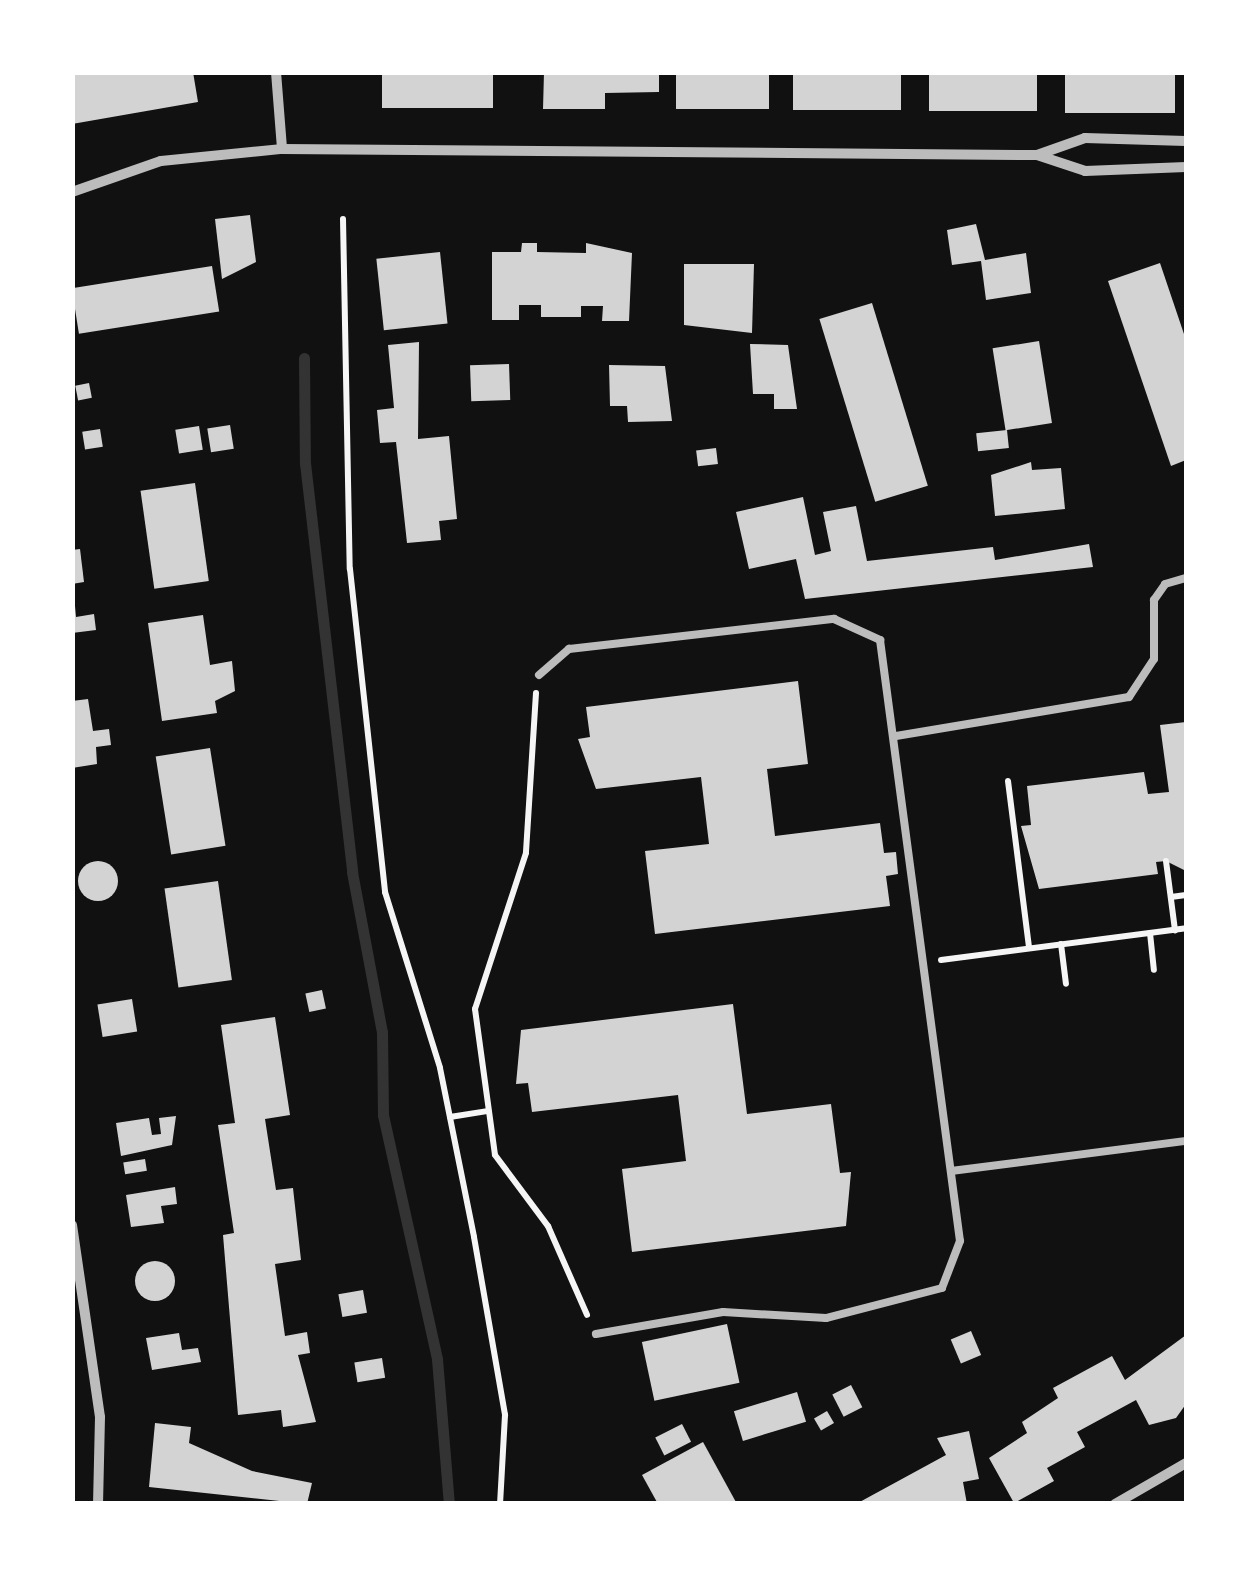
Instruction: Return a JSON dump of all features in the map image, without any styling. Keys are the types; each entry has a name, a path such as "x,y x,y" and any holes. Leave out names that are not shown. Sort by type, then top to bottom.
{"street":[{"path":"276,72 282,148"},
{"path":"1037,155 1086,138 1186,141"},
{"path":"72,192 161,162 282,148 1037,155 1085,170 1186,167"},
{"path":"72,1225 100,1417 98,1504"},
{"path":"1115,1504 1186,1463"}],"lane":[{"path":"896,736 1129,697 1154,659 1154,600 1165,584 1186,578"},
{"path":"539,675 569,649 851,620 880,640 896,736 960,1241 942,1288 826,1318 723,1312 596,1334"},
{"path":"951,1171 1186,1141"}],"path":[{"path":"343,219 350,569 385,892 450,1117 505,1415 500,1504"},
{"path":"539,675 526,853 475,1010 495,1154 548,1226 596,1334"},
{"path":"1008,780 1029,948"},
{"path":"1166,860 1175,930"},
{"path":"1171,897 1186,895"},
{"path":"925,962 1186,928"},
{"path":"1150,932 1154,970"},
{"path":"1062,944 1066,984"},
{"path":"450,1117 489,1110"}],"building":[{"path":"72,72 193,72 198,102 72,124"},
{"path":"382,72 493,72 493,108 382,108"},
{"path":"544,72 659,72 659,92 605,93 605,109 543,109"},
{"path":"676,72 769,72 769,109 676,109"},
{"path":"793,72 901,72 901,110 793,110"},
{"path":"929,72 1037,72 1037,111 929,111"},
{"path":"1065,72 1175,72 1175,113 1065,113"},
{"path":"250,215 256,262 222,279 215,219"},
{"path":"976,224 985,260 1026,253 1031,293 986,300 981,261 952,265 947,230"},
{"path":"522,243 537,243 537,252 586,253 586,243 632,253 629,321 602,321 603,306 581,306 581,317 541,317 541,305 519,305 519,320 492,320 492,252 521,252"},
{"path":"440,252 448,324 384,330 376,259"},
{"path":"1160,263 1186,340 1186,460 1171,466 1108,281"},
{"path":"684,264 754,264 752,333 684,325"},
{"path":"212,266 219,311 79,334 72,288"},
{"path":"872,303 928,486 875,502 819,319"},
{"path":"1039,341 1052,423 1006,430 993,348"},
{"path":"419,342 418,439 449,436 457,519 439,521 441,540 407,543 396,442 380,443 377,410 394,408 388,345"},
{"path":"750,344 788,345 797,409 774,409 774,394 753,394"},
{"path":"509,364 510,400 471,401 470,365"},
{"path":"609,365 665,366 672,421 628,422 627,406 610,406"},
{"path":"89,383 92,398 78,400 75,386"},
{"path":"230,425 234,449 211,452 207,429"},
{"path":"199,426 203,450 179,453 175,430"},
{"path":"100,429 103,447 85,450 82,432"},
{"path":"1007,430 1009,448 978,451 976,433"},
{"path":"716,448 718,464 698,466 696,450"},
{"path":"1031,462 1032,470 1061,468 1065,509 995,516 991,475"},
{"path":"195,483 209,581 154,589 141,491"},
{"path":"803,497 815,555 831,551 823,512 856,506 867,561 993,547 995,560 1089,544 1093,567 805,599 796,559 749,569 736,512"},
{"path":"80,549 84,582 72,584 72,550"},
{"path":"75,606 76,617 94,614 96,630 72,633"},
{"path":"203,615 210,665 232,661 235,691 215,701 217,713 162,721 148,623"},
{"path":"798,681 808,764 767,769 775,836 880,823 884,853 896,852 898,874 886,876 890,906 655,934 645,851 709,844 701,777 596,789 578,739 590,737 586,707"},
{"path":"88,699 93,731 109,729 111,745 96,747 97,764 72,768 72,701"},
{"path":"1186,722 1186,871 1166,861 1156,862 1158,874 1039,889 1021,826 1031,825 1027,786 1144,772 1148,794 1169,792 1160,725"},
{"path":"210,748 225,846 171,854 156,757"},
{"path":"98,861 112,867 118,881 112,895 98,901 84,895 78,881 84,867"},
{"path":"218,881 232,980 178,988 165,889"},
{"path":"322,990 326,1009 309,1012 305,994"},
{"path":"132,999 137,1032 103,1037 97,1004"},
{"path":"733,1004 747,1114 831,1104 840,1173 851,1172 846,1226 632,1252 622,1169 686,1161 678,1095 532,1112 528,1083 516,1084 521,1030"},
{"path":"275,1017 290,1115 265,1119 276,1190 293,1188 301,1260 275,1264 285,1336 307,1332 310,1353 298,1355 316,1422 283,1427 281,1410 238,1415 223,1235 234,1233 218,1125 235,1123 221,1025"},
{"path":"176,1116 172,1145 121,1156 116,1123 149,1118 152,1135 161,1134 159,1118"},
{"path":"145,1159 147,1171 125,1174 123,1162"},
{"path":"175,1187 177,1204 161,1206 164,1223 131,1227 126,1195"},
{"path":"155,1261 169,1267 175,1281 169,1295 155,1301 141,1295 135,1281 141,1267"},
{"path":"363,1290 367,1313 342,1317 338,1294"},
{"path":"727,1324 739,1383 654,1401 642,1342"},
{"path":"971,1331 981,1355 961,1364 951,1340"},
{"path":"179,1333 182,1350 198,1348 201,1362 152,1370 146,1338"},
{"path":"1186,1335 1186,1404 1176,1418 1149,1425 1136,1400 1077,1432 1085,1447 1047,1468 1054,1481 1014,1503 989,1458 1027,1433 1022,1422 1058,1398 1053,1388 1112,1356 1125,1380"},
{"path":"382,1358 385,1378 357,1382 354,1362"},
{"path":"851,1385 862,1407 844,1417 832,1395"},
{"path":"797,1392 806,1422 743,1441 734,1411"},
{"path":"827,1411 834,1423 821,1431 814,1418"},
{"path":"155,1423 191,1427 189,1443 252,1471 312,1483 307,1504 149,1487"},
{"path":"682,1424 691,1442 664,1455 655,1438"},
{"path":"969,1431 979,1479 963,1482 967,1504 856,1504 946,1455 937,1438"},
{"path":"703,1442 737,1504 658,1504 642,1475"}],"waterway":[{"path":"304,358 305,463 352,872 382,1032 383,1115 437,1359 449,1504"}]}
